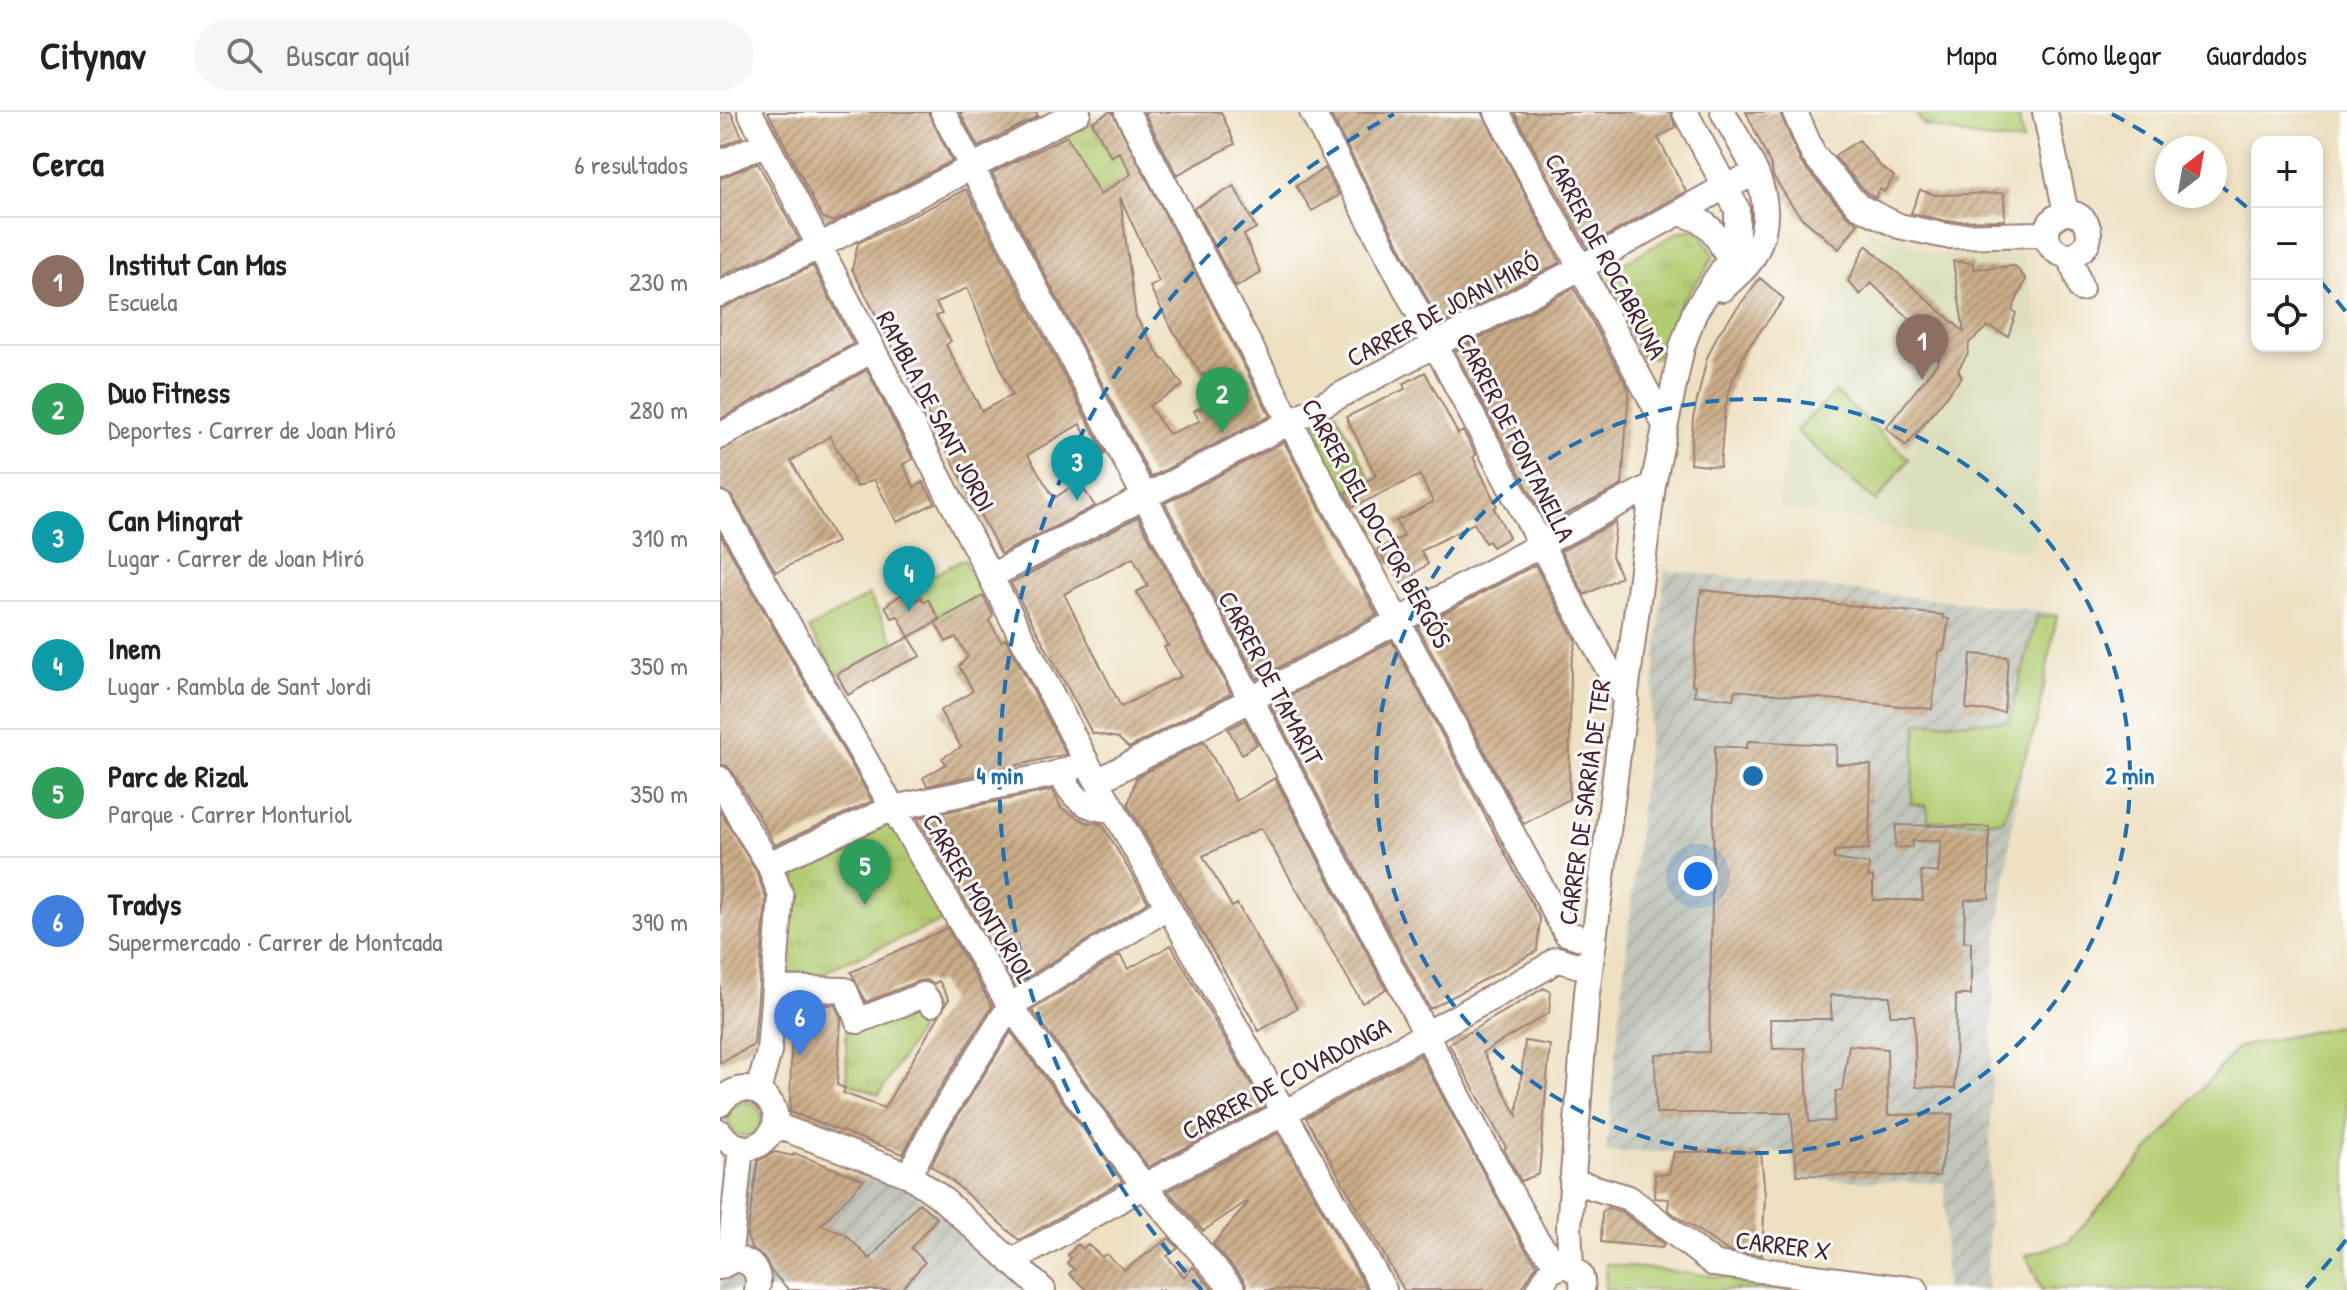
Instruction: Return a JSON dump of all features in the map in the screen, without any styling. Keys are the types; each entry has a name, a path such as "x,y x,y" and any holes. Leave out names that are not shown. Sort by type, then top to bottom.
{"street":[{"name":"RAMBLA DE SANT JORDI","path":"750,112 1116,815"},
{"name":"CARRER DE TAMARIT","path":"943,112 1536,1239 1551,1279"},
{"path":"720,294 1078,112"},
{"name":"CARRER DEL DOCTOR BERGÓS","path":"1127,112 1290,422 1566,933 1592,952"},
{"name":"CARRER DE FONTANELLA","path":"1312,112 1437,344 1541,547 1626,701"},
{"name":"CARRER DE ROCABRUNA","path":"1497,112 1665,425"},
{"name":"CARRER DE SARRIÀ DE TER","path":"1551,1279 1569,1227 1592,952 1653,485 1682,347 1695,311 1729,260 1737,237 1737,209 1685,112"},
{"name":"CARRER DE SARRIÀ DE TER","path":"1682,347 1716,295 1752,260 1765,228 1766,198 1723,112"},
{"path":"1795,112 1813,154 1858,206 1899,226 1946,236 2047,234"},
{"path":"2045,112 2066,213"},
{"path":"720,163 766,143"},
{"name":"CARRER DE JOAN MIRÓ","path":"991,576 1290,422 1752,175"},
{"path":"1679,213 1695,217 1714,229 1729,260"},
{"path":"2066,213 2080,216 2089,234 2082,251 2070,255 2056,252 2047,234 2050,222 2066,213"},
{"path":"2070,255 2081,289"},
{"path":"720,436 872,350"},
{"path":"769,864 893,808 1061,772 1092,772 1133,760 1251,701 1653,485"},
{"name":"CARRER MONTURIOL","path":"720,504 1010,1006 1144,1186 1233,1290"},
{"path":"1061,772 1075,799 1116,815 1384,1290"},
{"path":"720,779 769,864 781,896 769,1052 758,1091"},
{"path":"909,1175 936,1123 1010,1006 1168,907"},
{"name":"CARRER DE COVADONGA","path":"1011,1262 1557,959 1576,965 1592,952"},
{"path":"774,988 845,990 858,1021 924,995 931,1004"},
{"path":"720,1104 740,1089 758,1091 770,1102 776,1117 771,1134 758,1145 741,1147 724,1138 720,1132"},
{"path":"775,1125 909,1175 939,1196 1043,1290"},
{"path":"741,1147 723,1263 743,1260 755,1268 759,1282 757,1290"},
{"name":"CARRER X","path":"1572,1181 1629,1198 1714,1264 1916,1290"},
{"path":"1551,1279 1581,1275 1582,1290"}],"shaded area":[{"path":"1870,231 1934,254 2023,256 2047,365 2033,553 1779,508 1791,396 1833,299"},
{"path":"1665,570 2051,612 2012,826 1994,966 1987,1290 1945,1290 1945,1183 1796,1179 1792,1152 1606,1152"},
{"path":"720,1145 742,1159 902,1184 1031,1290 720,1290"}],"green space":[{"path":"1915,112 2018,112 2023,142 1983,139 1923,125"},
{"path":"1092,122 1111,157 1119,152 1132,176 1096,198 1067,136"},
{"path":"1699,229 1714,256 1682,300 1657,357 1642,359 1608,291 1604,275 1680,231"},
{"path":"1835,392 1909,459 1876,502 1796,431"},
{"path":"1336,412 1371,479 1341,494 1305,428"},
{"path":"964,559 983,596 935,622 928,608 932,606 929,600 924,602 921,597 917,600 910,587"},
{"path":"869,595 896,645 837,674 809,629"},
{"path":"2057,615 2037,722 2003,821 1928,821 1927,806 1911,804 1917,723 2009,721 2037,617"},
{"path":"892,820 948,919 838,965 799,986 783,985 791,892 800,866"},
{"path":"921,995 932,1009 879,1095 847,1082 846,1031"},
{"path":"2347,1024 2347,1290 2042,1290 2026,1255 2069,1242 2238,1047"},
{"path":"745,1102 757,1107 762,1119 757,1131 745,1136 733,1131 728,1119 733,1107"},
{"path":"1606,1264 1841,1290 1605,1290"}],"building":[{"path":"720,112 731,112 742,137 720,147"},
{"path":"768,112 928,112 952,161 833,222 822,217"},
{"path":"960,112 1036,112 1038,116 978,147"},
{"path":"1112,112 1270,416 1151,477 992,173 1067,136 1100,195 1131,174 1119,152 1111,157 1092,122","holes":["1120,197 1159,282 1150,287 1169,324 1216,399 1194,411 1200,421 1169,434 1149,406 1183,386 1165,359 1162,360 1136,317"]},
{"path":"1144,112 1221,112 1235,144 1177,175"},
{"path":"1329,112 1482,112 1560,262 1441,325"},
{"path":"1514,112 1670,112 1676,127 1658,138 1686,191 1587,247"},
{"path":"1746,112 1780,112 1801,163 1847,216 1858,223 1839,249 1802,218 1791,204 1773,176 1771,165"},
{"path":"1859,140 1881,167 1894,176 1884,192 1880,189 1875,198 1834,156"},
{"path":"758,163 799,240 720,277 720,178"},
{"path":"1325,168 1339,195 1312,211 1296,186"},
{"path":"1234,186 1256,228 1244,235 1261,273 1236,287 1194,208"},
{"path":"966,189 1105,454 1098,457 1080,424 1028,455 1054,498 1079,482 1095,506 1001,554 852,269 858,243","holes":["967,288 1012,395 982,411 946,345 951,341 936,316 942,314 936,303"]},
{"path":"1920,190 1936,195 2004,193 2005,220 1947,221 1911,213"},
{"path":"1866,245 1964,332 1953,261 1973,263 1973,269 2015,266 2026,279 2012,310 2016,313 2008,336 1988,326 1969,343 1968,353 1958,370 1962,377 1906,446 1886,428 1938,362 1941,348 1871,283 1860,295 1848,281"},
{"path":"813,266 853,344 720,419 720,309"},
{"path":"1760,278 1784,299 1747,349 1732,382 1725,408 1720,467 1690,464 1693,418 1707,358 1718,334"},
{"path":"1574,288 1629,390 1622,485 1547,524 1455,351"},
{"path":"867,370 913,459 903,464 914,487 923,482 935,503 897,522 874,479 857,487 830,436 791,461 837,542 776,572 733,497 720,489 720,451"},
{"path":"1425,372 1458,434 1463,431 1476,455 1473,457 1509,537 1492,547 1489,541 1485,543 1474,523 1421,551 1428,564 1414,574 1416,578 1402,585 1390,561 1386,564 1378,550 1404,536 1396,521 1433,502 1420,475 1353,507 1345,493 1376,476 1346,417 1405,389 1403,384"},
{"path":"1284,442 1377,615 1257,679 1165,503"},
{"path":"1138,517 1231,693 1129,748 1118,738 1092,733 1011,583","holes":["1133,558 1148,586 1136,592 1168,646 1164,647 1181,677 1121,707 1064,594"]},
{"path":"1616,522 1612,556 1621,577 1585,595 1561,551"},
{"path":"720,534 872,801 775,845 733,772 720,764"},
{"path":"1535,565 1576,642 1571,665 1569,799 1524,824 1418,627"},
{"path":"1701,590 1943,615 1943,618 1949,619 1944,650 1939,651 1932,709 1735,690 1733,699 1694,695 1696,686 1692,684"},
{"path":"902,594 904,598 913,594 917,600 921,597 924,602 928,599 940,620 909,637 898,616 892,618 885,606"},
{"path":"983,596 993,615 989,621 1001,641 1006,639 1066,754 927,786 923,778 946,764 942,758 961,747 940,711 973,691 959,666 968,657 956,637 946,642 935,622"},
{"path":"909,637 921,656 848,695 837,674"},
{"path":"1392,641 1540,919 1537,951 1430,1009 1271,706"},
{"path":"1971,654 2008,657 2004,712 1966,709"},
{"path":"1245,720 1257,744 1242,754 1228,729"},
{"path":"1204,741 1236,801 1275,778 1386,989 1362,1003 1261,828 1203,856 1232,907 1237,904 1297,1008 1259,1031 1128,805 1136,778"},
{"path":"1748,741 1837,745 1836,764 1871,765 1869,849 1834,851 1834,859 1869,864 1868,877 1873,876 1873,900 1923,900 1921,871 1938,873 1941,841 1912,841 1912,847 1895,848 1896,825 1989,827 1989,898 1965,900 1964,942 1971,942 1971,995 1956,995 1955,1088 1916,1087 1914,1015 1890,1015 1890,996 1830,995 1832,1019 1770,1019 1773,1049 1805,1048 1809,1122 1834,1121 1836,1091 1842,1090 1849,1045 1887,1049 1888,1115 1953,1114 1939,1176 1797,1175 1791,1113 1656,1113 1655,1054 1709,1052 1715,746 1747,748"},
{"path":"1053,790 1061,808 1085,822 1102,824 1148,902 1015,985 917,818"},
{"path":"720,811 756,871 766,898 754,1045 720,1063"},
{"path":"947,928 992,1006 923,1115 903,1154 790,1112 792,1004 835,1005 841,1018 837,1085 845,1088 843,1093 884,1108 949,999 939,981 933,984 927,980 866,1002 851,972"},
{"path":"1171,945 1264,1107 1148,1167 1032,1010 1120,955 1128,969"},
{"path":"1544,988 1551,992 1549,1013 1483,1052 1517,1115 1525,1041 1550,1045 1539,1174 1521,1181 1504,1149 1506,1147 1449,1044"},
{"path":"1011,1032 1122,1181 1019,1240 931,1166 949,1130"},
{"path":"1420,1055 1523,1246 1537,1264 1521,1290 1404,1290 1306,1118"},
{"path":"1278,1133 1367,1290 1248,1290 1244,1280 1213,1244 1248,1203 1203,1231 1168,1191"},
{"path":"775,1152 793,1156 794,1153 864,1180 821,1225 845,1234 870,1259 919,1203 937,1218 911,1248 925,1262 901,1290 789,1290 771,1271 765,1259 751,1248 747,1236 758,1161"},
{"path":"1674,1152 1761,1152 1765,1196 1762,1255 1728,1251 1668,1210 1669,1199 1654,1198 1655,1174 1669,1174"},
{"path":"1607,1208 1622,1212 1664,1244 1662,1248 1601,1242 1602,1212"},
{"path":"1169,1238 1178,1248 1167,1256 1184,1277 1193,1267 1213,1290 1087,1290 1069,1274 1074,1269 1067,1263 1071,1258 1068,1255 1078,1244 1083,1249 1087,1244 1102,1257 1106,1254 1124,1270"}],"place":[{"name":"Institut Can Mas","path":"1922,380"},
{"name":"Duo Fitness","path":"1222,433"},
{"name":"Can Mingrat","path":"1077,501"},
{"name":"Inem","path":"909,612"},
{"name":"Parc de Rizal","path":"865,905"},
{"name":"Tradys","path":"800,1056"}]}
